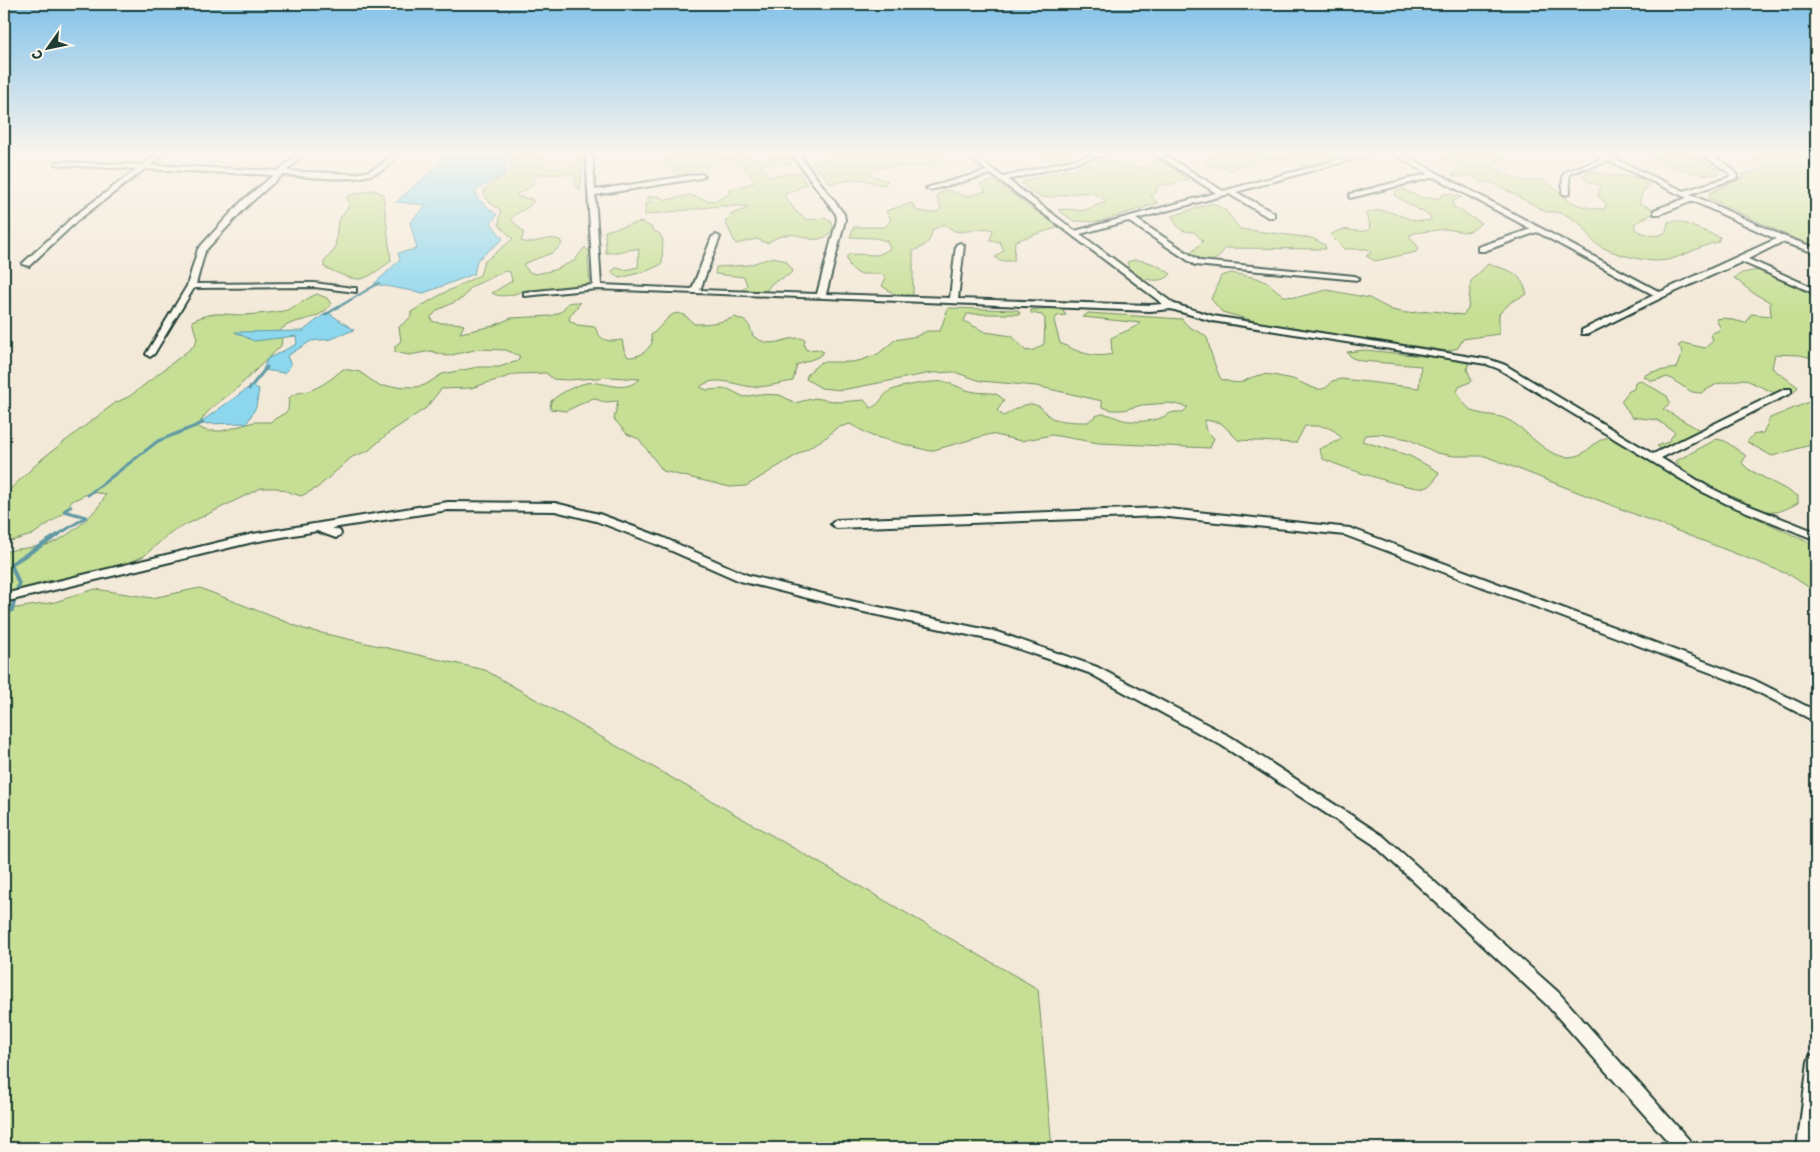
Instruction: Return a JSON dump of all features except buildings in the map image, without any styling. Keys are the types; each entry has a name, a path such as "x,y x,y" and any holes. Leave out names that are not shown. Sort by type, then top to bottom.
{"street":[{"path":"26,264 64,227 92,206"},
{"path":"150,354 191,286 201,251 245,206"},
{"path":"593,206 596,287"},
{"path":"821,296 841,220 840,214 834,206"},
{"path":"1039,206 1171,306 1212,318 1488,362 1515,374 1731,502 1816,536"},
{"path":"1075,233 1174,206"},
{"path":"1253,206 1271,215"},
{"path":"1494,206 1660,295"},
{"path":"1656,212 1673,206"},
{"path":"1711,206 1782,239 1816,251"},
{"path":"1129,218 1198,263 1355,278"},
{"path":"1481,250 1538,229"},
{"path":"695,292 716,237"},
{"path":"1585,332 1782,239"},
{"path":"954,301 960,245"},
{"path":"1742,259 1816,292"},
{"path":"191,286 314,285 353,290"},
{"path":"527,294 596,287 1150,308 1171,306"},
{"path":"1654,458 1788,391"},
{"path":"5,598 253,538 318,527 448,506 555,507 599,518 660,541 744,578 855,606 997,637 1093,670 1226,741 1378,840 1552,998 1685,1148"},
{"path":"836,524 1159,512 1346,531 1741,680 1794,704 1816,717"},
{"path":"318,527 336,534"},
{"path":"1806,1148 1816,1062"}],"green space":[{"path":"349,206 384,206 391,261 365,278 359,279 345,276 324,267 324,262 335,249 338,221"},
{"path":"494,206 529,206 511,219 524,233 521,241 531,242 555,239 560,240 562,244 554,252 523,264 529,272 536,274 554,270 574,261 585,247 590,253 588,258 590,285 584,289 534,293 530,289 506,296 492,293 512,281 510,272 505,271 471,287 463,298 438,310 431,317 432,321 464,325 460,333 493,326 511,318 551,316 562,311 568,303 580,303 569,320 577,325 595,327 600,336 606,340 622,340 628,357 632,357 639,355 647,349 652,343 651,335 667,319 676,314 687,317 694,324 714,323 735,317 748,324 753,336 761,341 774,343 798,338 805,339 804,345 806,350 817,349 824,352 818,357 797,365 793,381 754,387 713,381 700,387 707,390 728,389 744,397 759,394 780,395 795,403 815,398 839,402 864,400 871,408 892,390 916,384 946,382 968,390 991,393 1001,397 1004,400 997,411 1004,416 1021,406 1031,404 1040,407 1052,418 1079,422 1088,422 1094,417 1104,414 1130,421 1151,420 1172,413 1183,412 1188,407 1169,403 1112,410 1102,407 1102,401 1036,386 981,381 954,372 931,373 842,390 821,388 806,379 808,373 821,362 852,362 862,360 878,354 895,340 917,336 927,331 940,331 948,308 1018,310 1020,314 967,314 964,321 985,332 1012,336 1026,351 1034,350 1044,344 1045,319 1042,315 1031,313 1031,310 1053,308 1062,310 1066,315 1057,316 1054,321 1060,343 1079,351 1099,356 1112,354 1111,338 1140,323 1083,317 1088,313 1182,319 1188,326 1207,338 1221,379 1235,383 1267,374 1294,379 1318,389 1323,389 1332,381 1342,379 1419,388 1421,366 1362,361 1352,358 1347,352 1365,350 1460,360 1469,364 1467,369 1472,381 1459,387 1457,392 1466,406 1475,412 1504,418 1551,452 1569,457 1576,456 1587,451 1600,440 1613,437 1690,486 1816,546 1816,592 1790,575 1485,456 1454,456 1437,453 1408,439 1380,434 1365,435 1362,441 1410,456 1439,472 1435,480 1427,487 1416,488 1389,482 1323,459 1319,449 1342,439 1334,431 1326,427 1305,426 1296,443 1238,440 1221,423 1205,420 1205,429 1214,438 1210,448 1099,443 1052,435 1021,441 991,434 930,451 872,436 850,424 836,428 828,436 746,486 730,487 663,471 639,439 627,434 614,419 618,401 604,402 593,398 566,411 550,409 551,401 567,390 581,384 600,383 620,387 633,384 640,379 611,377 567,380 553,379 546,373 516,374 471,388 441,389 426,408 390,432 368,451 352,457 317,488 301,496 277,488 261,488 171,532 144,556 106,573 47,581 4,596 4,552 46,545 63,538 89,517 106,494 91,492 72,501 64,513 32,535 4,543 4,495 43,458 115,403 130,396 194,346 197,339 192,321 213,314 245,315 283,311 317,294 327,298 331,304 318,315 290,324 279,332 282,339 281,346 201,420 198,427 207,431 222,431 254,422 270,422 288,411 289,398 291,396 318,387 343,369 360,372 379,386 415,387 425,385 442,374 478,367 499,367 518,361 520,356 506,350 479,349 447,356 431,351 409,355 395,352 395,346 401,341 399,327 411,317 411,312 480,275 484,262 513,239 499,225 501,210"},
{"path":"645,206 792,206 797,213 807,220 823,218 830,220 834,229 827,235 816,239 786,235 767,243 756,239 736,244 725,221 732,214 746,209 748,206 719,206 645,215"},
{"path":"903,206 914,206 917,211 932,213 939,211 940,206 1029,206 1059,227 1015,241 1014,261 1000,261 995,257 1004,250 1000,242 990,240 993,230 984,228 960,232 944,224 932,230 927,244 913,251 913,297 894,294 882,286 886,278 882,274 859,274 850,267 846,257 850,254 878,255 890,249 887,241 875,238 850,237 854,227 885,227 891,220 886,211"},
{"path":"1096,206 1149,206 1098,222 1074,221 1058,210 1082,211"},
{"path":"1204,206 1217,206 1225,210 1240,229 1312,238 1325,245 1326,249 1225,248 1218,258 1206,261 1191,253 1203,241 1194,232 1180,228 1172,216"},
{"path":"1412,206 1454,206 1481,223 1471,231 1464,232 1446,229 1414,233 1409,236 1419,248 1416,252 1375,261 1366,256 1371,253 1368,249 1344,249 1330,235 1346,229 1369,230 1370,223 1365,214 1374,211 1390,212 1422,221 1431,220 1430,216"},
{"path":"1535,206 1581,206 1605,209 1606,206 1646,206 1651,208 1654,213 1634,224 1636,230 1651,235 1658,235 1666,232 1668,222 1678,221 1720,237 1718,242 1673,259 1643,260 1603,248 1572,218 1567,215 1547,212"},
{"path":"1725,206 1816,206 1816,246 1795,239"},
{"path":"641,222 659,233 663,240 662,264 647,271 620,278 611,272 616,268 625,270 638,267 639,249 606,253 605,231"},
{"path":"774,257 786,261 793,271 772,283 764,293 755,295 742,290 747,285 744,277 715,274 716,267 748,265"},
{"path":"1134,260 1154,264 1171,274 1162,279 1145,279 1129,269 1127,262"},
{"path":"1488,264 1508,270 1517,276 1521,280 1527,294 1511,302 1499,314 1499,334 1463,339 1458,348 1448,351 1261,323 1222,312 1211,299 1221,276 1231,273 1257,278 1268,283 1284,296 1298,297 1327,290 1369,298 1392,310 1406,313 1433,311 1463,315 1468,309 1471,281"},
{"path":"1758,270 1816,296 1811,303 1810,316 1816,321 1816,359 1800,355 1775,354 1772,368 1798,387 1794,392 1781,396 1744,379 1717,384 1701,393 1692,392 1668,377 1652,381 1643,376 1652,372 1676,368 1683,351 1678,346 1683,343 1705,348 1713,341 1711,334 1721,329 1716,319 1724,318 1746,323 1751,314 1771,316 1770,302 1753,293 1734,278 1742,273"},
{"path":"1640,380 1667,396 1670,403 1663,409 1698,429 1700,437 1664,451 1657,446 1668,442 1675,432 1657,420 1632,417 1621,401 1629,391 1634,389 1635,382"},
{"path":"1816,399 1816,445 1772,456 1747,442 1753,435 1763,433 1770,418"},
{"path":"1717,439 1725,441 1746,456 1742,463 1748,469 1798,496 1798,503 1776,512 1757,508 1693,478 1676,461"},
{"path":"200,588 304,629 485,670 1038,989 1052,1148 4,1148 4,610 55,602 95,589 152,598"}],"water":[{"path":"426,206 486,206 497,215 491,223 503,239 477,260 474,274 424,293 374,284 400,260 398,253 417,249 410,222"},
{"path":"327,312 354,330 331,339 311,341 287,356 291,365 285,373 263,370 267,359 297,344 296,336 254,341 235,332 303,331"},
{"path":"251,386 259,389 256,407 247,423 198,424"}],"waterway":[{"path":"325,315 379,283"},
{"path":"249,389 267,367"},
{"path":"88,495 158,441 203,423"},
{"path":"56,536 86,517 64,511 71,506"},
{"path":"4,615 12,610 19,584 11,564 58,535"}]}
